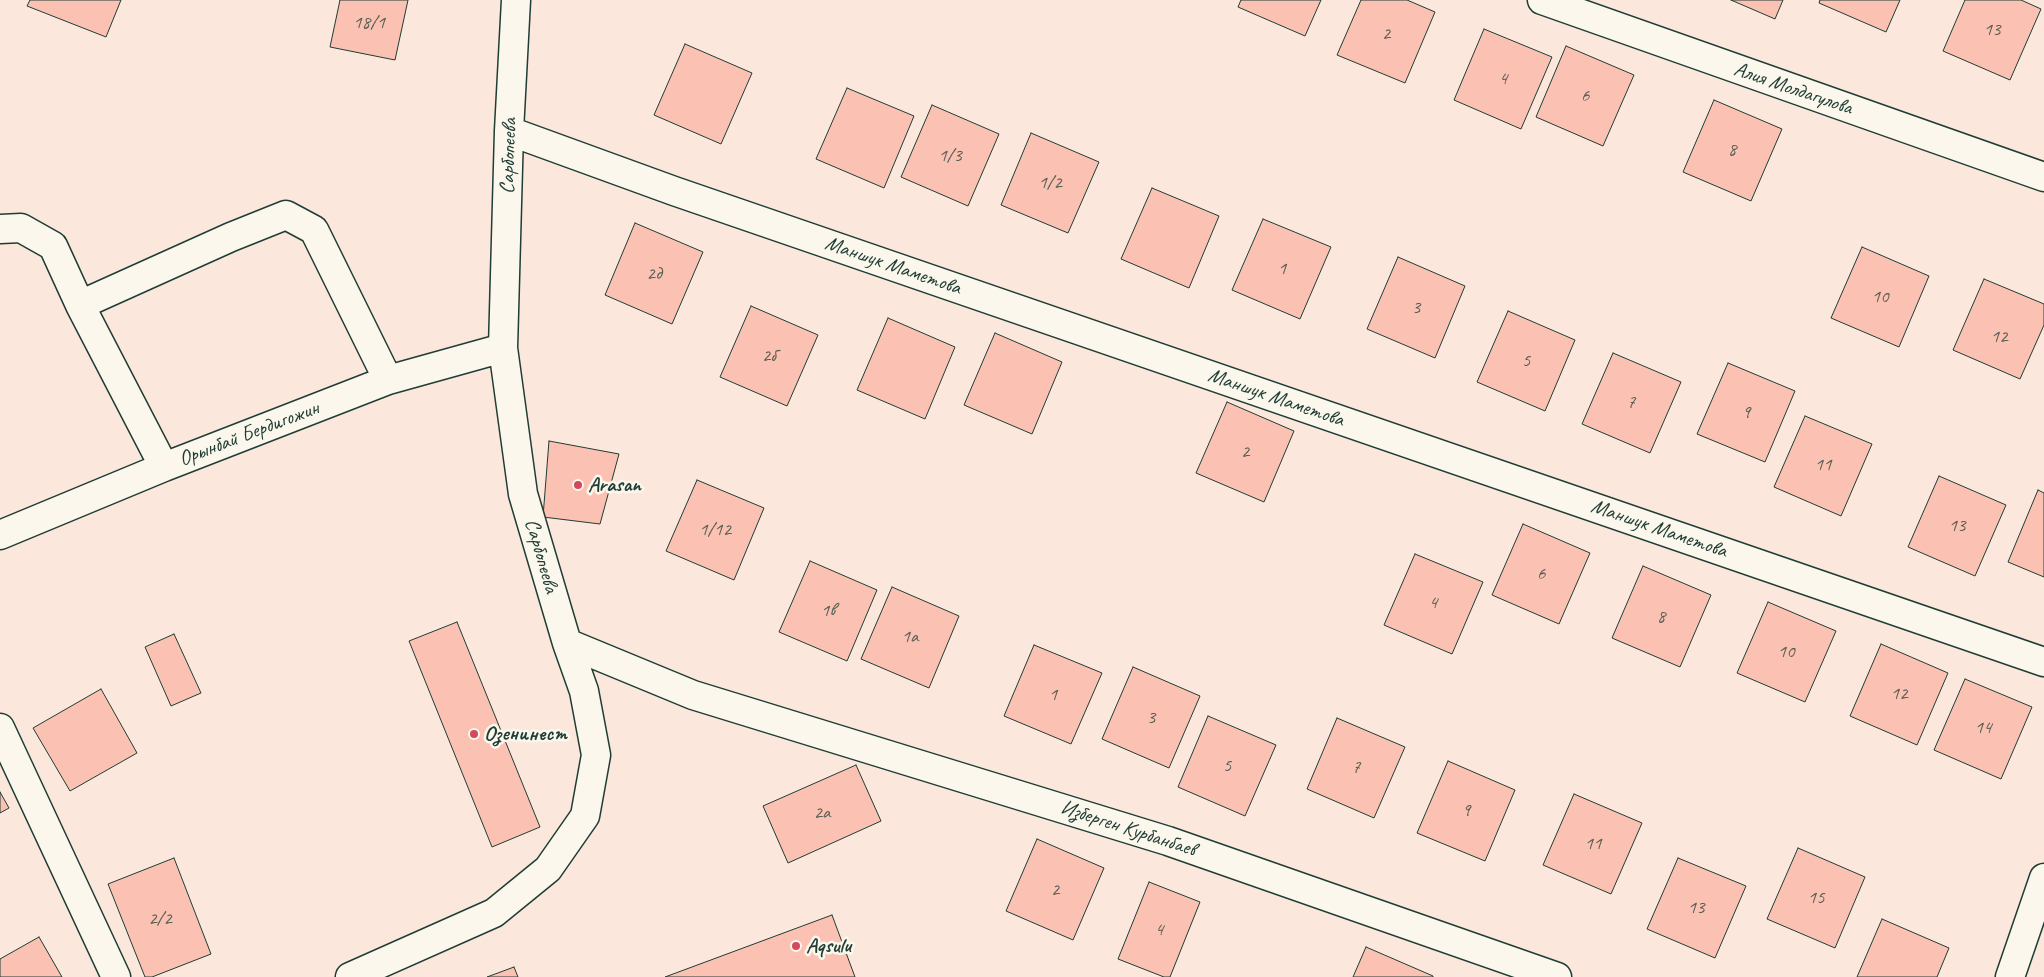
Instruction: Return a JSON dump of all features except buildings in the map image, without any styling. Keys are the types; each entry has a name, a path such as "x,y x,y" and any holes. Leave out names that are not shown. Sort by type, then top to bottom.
{"street":[{"name":"Сарбопеева","path":"350,977 494,914 548,869 585,816 596,755 584,691 567,643 523,494 503,348 509,131 516,0"},
{"name":"Алия Молдагулова","path":"1542,0 2044,177"},
{"name":"Маншук Маметова","path":"509,131 684,194 2044,662"},
{"path":"80,305 231,237 286,215 314,230 388,380"},
{"path":"0,229 21,228 53,246 80,305 164,467"},
{"name":"Орынбай Бердигожин","path":"0,535 164,467 388,380 503,348"},
{"name":"Изберген Курбанбаев","path":"567,643 693,695 1168,840 1557,977"},
{"path":"0,728 116,977"},
{"path":"2010,977 2044,878"}],"place":[{"name":"Arasan","path":"578,485"},
{"name":"Озенинест","path":"474,734"},
{"name":"Aqsulu","path":"796,946"}]}
